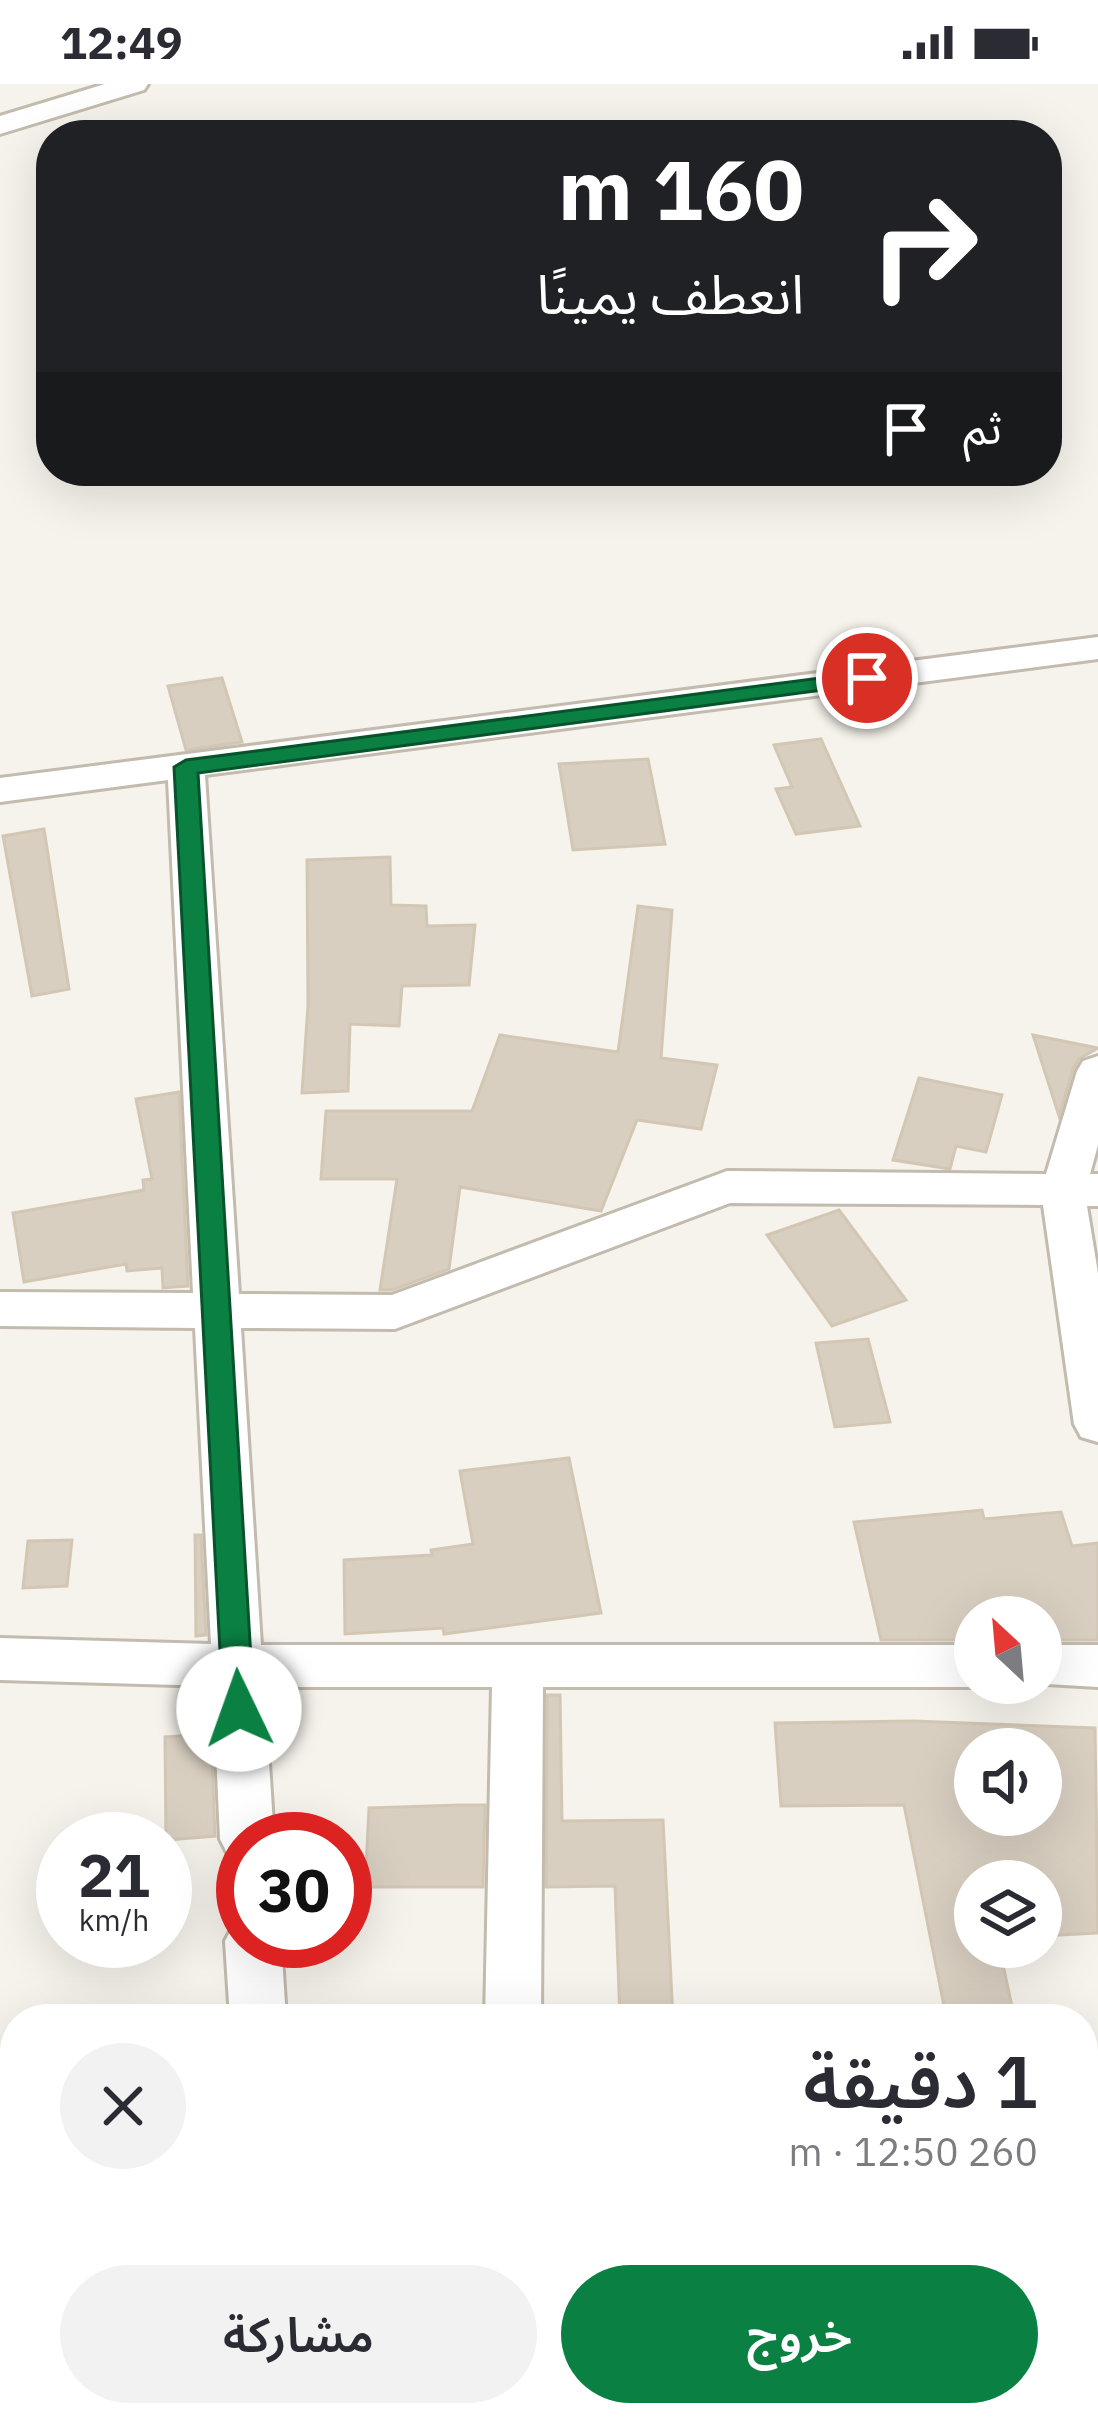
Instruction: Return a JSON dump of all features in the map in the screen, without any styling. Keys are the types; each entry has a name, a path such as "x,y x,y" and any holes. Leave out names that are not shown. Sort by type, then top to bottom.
{"street":[{"path":"0,125 134,84"},
{"path":"0,790 1098,648"},
{"path":"186,767 245,1812"},
{"path":"1098,1071 1080,1190 1098,1424"},
{"path":"0,1310 395,1312 727,1187 1080,1190"},
{"path":"0,1659 236,1666 954,1666"},
{"path":"513,2004 518,1665"},
{"path":"1062,1666 1098,1666"},
{"path":"255,1968 257,2004"}],"building":[{"path":"222,678 242,742 186,750 168,686"},
{"path":"821,739 860,826 796,834 776,789 792,787 774,745"},
{"path":"648,759 665,844 573,850 559,764"},
{"path":"44,829 69,989 32,996 3,836"},
{"path":"390,857 391,905 426,906 427,926 475,925 469,985 402,986 399,1026 350,1024 348,1091 302,1093 308,1005 307,860"},
{"path":"638,906 672,910 661,1058 717,1065 701,1129 637,1120 601,1211 460,1187 449,1269 380,1290 397,1179 321,1179 326,1111 472,1111 500,1035 618,1052"},
{"path":"1033,1035 1098,1048 1079,1059 1073,1069 1059,1116"},
{"path":"919,1078 1002,1095 986,1152 956,1146 950,1169 893,1160"},
{"path":"179,1092 188,1286 163,1288 162,1268 127,1271 126,1264 24,1282 13,1213 144,1190 143,1180 152,1179 136,1099"},
{"path":"839,1210 906,1300 832,1326 767,1235"},
{"path":"868,1339 890,1422 835,1427 816,1343"},
{"path":"569,1458 601,1613 444,1634 443,1628 345,1634 344,1560 432,1555 431,1550 473,1544 460,1471"},
{"path":"982,1510 984,1519 1061,1512 1072,1546 1098,1543 1098,1640 1062,1640 1062,1596 954,1596 954,1640 881,1640 854,1522"},
{"path":"195,1535 201,1535 206,1635 196,1636"},
{"path":"72,1540 67,1586 23,1588 28,1541"},
{"path":"547,1695 560,1695 562,1821 663,1820 672,2004 619,2004 615,1886 546,1887"},
{"path":"913,1721 1095,1728 1098,1933 1062,1935 1062,1860 954,1860 954,1968 1004,1968 1011,2004 944,2004 904,1805 781,1806 775,1723"},
{"path":"211,1734 215,1836 192,1838 192,1812 166,1812 165,1737"},
{"path":"485,1805 483,1887 372,1887 369,1808"}],"route":[{"path":"239,1709 186,767 867,678"}]}
